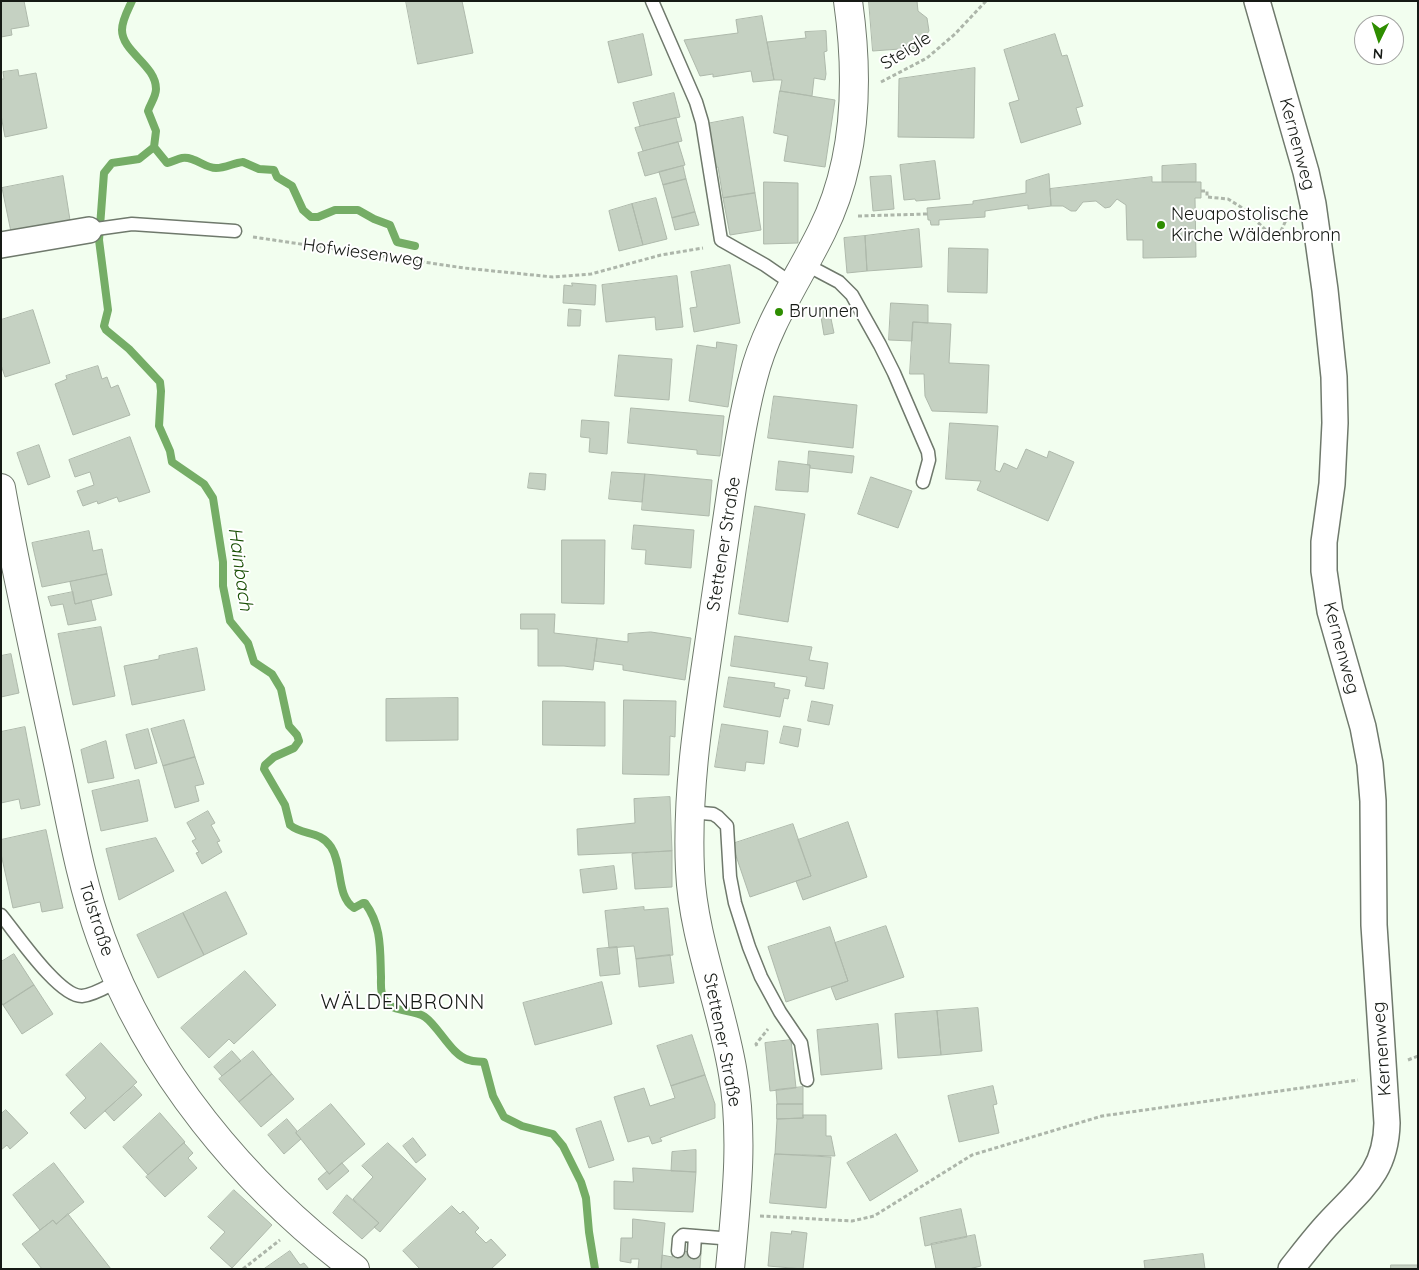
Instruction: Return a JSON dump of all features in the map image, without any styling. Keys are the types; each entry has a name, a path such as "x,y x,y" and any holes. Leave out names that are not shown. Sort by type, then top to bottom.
{"street":[{"name":"Stettener Straße","path":"730,1269 739,1149 735,1089 726,1038 699,931 690,869 690,812 696,742 719,575 753,375 764,345 831,212 844,175 848,156 853,84 848,1"},
{"name":"Kernenweg","path":"1257,1 1299,144 1310,191 1325,290 1335,400 1335,444 1324,542 1324,578 1330,611 1363,728 1370,764 1374,925 1386,1134 1383,1154 1375,1171 1359,1192 1328,1223 1290,1269"},
{"path":"1,245 99,228"},
{"name":"Talstraße","path":"1,488 17,572 83,879 101,940 118,981 171,1076 202,1120 246,1170 300,1223 354,1269"}],"lane":[{"path":"652,1 698,109 704,129 720,237 723,242 765,265 799,274 831,277 846,287 876,337 894,373 928,452 929,460 923,482"},
{"path":"99,228 132,224 235,231"},
{"path":"690,812 713,814 718,816 727,826 730,877 735,904 755,964 780,1012 801,1044 807,1080"},
{"path":"1,915 54,980 70,993 78,996 86,995 118,981"},
{"path":"678,1251 680,1237 683,1235 695,1236 734,1227"},
{"path":"694,1252 695,1236"}],"path":[{"name":"Steigle","path":"853,84 878,84 927,58 955,34 986,1"},
{"path":"1201,191 1208,191 1207,197 1228,199 1244,209 1273,237 1278,237 1288,217 1297,190 1310,191"},
{"path":"831,212 857,216 928,214"},
{"name":"Hofwiesenweg","path":"235,231 268,240 473,269 553,277 600,273 661,255 704,248 723,242"},
{"path":"757,1051 756,1044 780,1012"},
{"path":"734,1227 852,1221 874,1216 972,1155 1102,1116 1384,1076"},
{"path":"243,1269 300,1223"}],"building":[{"path":"1,1 24,1 29,26 11,29 12,35 1,37"},
{"path":"406,1 462,1 473,53 418,64"},
{"path":"869,1 917,1 918,11 927,18 929,31 919,46 908,51 900,49 873,51"},
{"path":"762,16 774,80 753,82 751,71 713,77 713,74 700,76 684,40 738,33 736,20"},
{"path":"826,31 827,51 824,52 825,80 814,78 812,96 780,91 782,80 774,80 767,42 806,38 805,32"},
{"path":"643,34 652,75 618,83 608,42"},
{"path":"1055,34 1062,56 1067,55 1083,106 1076,108 1081,124 1021,143 1009,103 1019,100 1004,50"},
{"path":"975,68 974,138 898,137 899,79"},
{"path":"18,70 19,76 36,73 47,128 5,137 1,115 1,79 4,79 3,72"},
{"path":"780,91 835,100 825,167 784,161 788,136 774,133"},
{"path":"674,93 680,117 640,126 633,103"},
{"path":"743,117 755,193 723,198 718,167 713,168 706,124"},
{"path":"676,118 682,141 643,151 635,128"},
{"path":"678,142 685,165 645,176 638,153"},
{"path":"935,161 940,199 904,200 900,165"},
{"path":"1196,164 1196,182 1162,182 1162,166"},
{"path":"683,166 686,179 663,185 659,172"},
{"path":"1049,174 1051,206 1028,209 1028,205 985,211 985,217 939,220 939,225 931,225 930,220 928,220 927,208 973,204 973,201 1026,193 1026,181"},
{"path":"63,176 70,220 11,232 2,188"},
{"path":"891,176 894,209 873,211 870,177"},
{"name":"Neuapostolische Kirche Wäldenbronn","path":"1152,177 1152,182 1201,182 1201,198 1195,198 1196,257 1143,258 1143,240 1127,240 1126,205 1117,199 1110,207 1105,208 1096,201 1083,202 1076,211 1071,211 1063,206 1051,206 1050,189"},
{"path":"686,179 695,212 672,218 663,185"},
{"path":"764,182 798,183 798,243 764,244"},
{"path":"755,193 761,230 730,235 723,198"},
{"path":"656,198 667,239 643,245 632,204"},
{"path":"632,204 643,245 619,251 609,211"},
{"path":"695,212 699,225 675,230 672,218"},
{"path":"919,229 922,267 867,271 865,236"},
{"path":"865,236 867,271 847,273 844,238"},
{"path":"949,248 988,249 987,293 948,292"},
{"path":"730,265 740,323 694,332 690,308 697,307 691,272"},
{"path":"677,276 683,327 656,330 655,317 606,322 602,285"},
{"path":"572,283 596,285 595,305 563,303 564,285 572,286"},
{"path":"891,303 928,305 928,323 913,322 912,341 889,340"},
{"path":"569,309 581,310 580,326 568,326"},
{"path":"829,309 834,333 824,335 820,311"},
{"path":"33,310 50,363 5,377 1,365 1,320"},
{"path":"913,322 951,324 949,363 989,365 987,413 932,411 925,396 924,374 910,374"},
{"path":"717,342 737,345 728,407 689,401 697,345 716,348"},
{"path":"619,355 672,359 669,400 615,396"},
{"path":"98,366 102,379 107,377 111,388 118,385 130,415 73,435 55,384 67,379 66,376"},
{"path":"774,396 857,405 853,448 768,438"},
{"path":"631,408 724,416 720,456 697,454 697,450 628,443"},
{"path":"582,420 609,422 607,454 589,452 590,438 581,437"},
{"path":"950,423 998,426 995,470 1000,472 1004,463 1017,469 1026,449 1047,458 1049,451 1074,462 1048,521 977,490 981,481 946,479"},
{"path":"130,437 150,492 119,502 117,497 98,504 97,501 83,506 77,491 94,485 90,472 75,477 69,460"},
{"path":"39,445 50,477 28,485 17,453"},
{"path":"809,451 854,456 852,473 810,468 810,465 808,465"},
{"path":"779,461 810,465 808,492 776,490"},
{"path":"612,472 645,474 642,502 609,499"},
{"path":"530,473 546,474 545,490 528,488"},
{"path":"645,474 712,480 709,516 642,510"},
{"path":"871,477 912,491 898,528 858,514"},
{"path":"755,506 805,514 788,622 739,614"},
{"path":"634,525 694,530 691,568 645,564 646,550 632,549"},
{"path":"89,531 93,551 102,549 107,574 42,587 32,543"},
{"path":"562,540 605,540 604,604 562,603"},
{"path":"107,574 112,595 75,604 70,582"},
{"path":"73,592 75,604 91,600 96,620 68,625 63,604 51,606 48,597"},
{"path":"521,614 555,614 554,633 597,638 593,670 564,666 538,666 538,629 521,629"},
{"path":"101,627 115,696 73,705 58,634"},
{"path":"651,632 691,638 685,680 623,670 623,665 594,661 597,638 628,642 628,634"},
{"path":"735,636 812,647 809,660 828,663 824,689 805,686 807,677 731,666"},
{"path":"197,648 205,690 132,705 124,666 159,659 159,656"},
{"path":"11,654 19,693 1,697 1,656"},
{"path":"729,677 775,683 774,687 790,690 788,699 784,698 780,717 724,707"},
{"path":"458,698 458,740 386,741 386,699"},
{"path":"624,700 676,701 675,737 670,736 669,775 623,774"},
{"path":"543,701 605,702 605,746 543,745"},
{"path":"812,701 833,705 829,725 808,721"},
{"path":"184,720 195,757 163,766 151,729"},
{"path":"722,724 768,731 764,764 746,762 745,771 715,767"},
{"path":"784,726 801,729 798,747 780,743"},
{"path":"25,727 40,805 21,809 19,799 1,803 1,732"},
{"path":"148,729 157,763 135,769 126,735"},
{"path":"106,741 114,778 88,783 81,750"},
{"path":"195,757 204,784 195,786 199,801 175,808 163,766"},
{"path":"139,780 148,821 101,831 92,791"},
{"path":"670,797 672,851 578,855 577,829 635,823 634,799"},
{"path":"208,811 215,823 211,825 220,841 217,842 222,852 202,864 196,853 199,852 192,841 196,839 187,823"},
{"path":"848,822 867,877 803,900 796,881 811,876 798,840"},
{"path":"793,824 811,876 750,897 732,844"},
{"path":"46,830 63,908 42,912 40,902 13,908 1,854 1,840"},
{"path":"156,838 174,871 119,900 106,849"},
{"path":"672,851 672,887 635,889 632,854"},
{"path":"614,866 617,889 583,893 580,870"},
{"path":"226,892 247,934 204,955 183,913"},
{"path":"644,907 644,910 668,908 673,955 636,959 634,946 609,948 605,911"},
{"path":"183,913 204,955 158,978 137,935"},
{"path":"886,926 904,977 836,1000 831,987 848,981 835,943"},
{"path":"830,927 848,981 786,1002 768,947"},
{"path":"617,947 620,974 600,976 597,949"},
{"path":"14,954 34,985 3,1005 1,1002 1,962"},
{"path":"670,955 674,983 639,987 636,959"},
{"path":"245,971 276,1005 234,1044 229,1039 209,1058 181,1028"},
{"path":"602,982 612,1024 535,1045 523,1003"},
{"path":"34,985 53,1014 22,1034 3,1005"},
{"path":"978,1008 982,1051 941,1055 937,1011"},
{"path":"937,1011 941,1055 898,1058 895,1014"},
{"path":"878,1024 882,1069 821,1075 817,1030"},
{"path":"692,1035 705,1075 671,1086 657,1046"},
{"path":"791,1040 796,1088 770,1091 765,1043"},
{"path":"101,1043 137,1082 85,1129 70,1113 86,1098 66,1075"},
{"path":"232,1051 241,1061 222,1076 214,1067"},
{"path":"253,1051 272,1074 239,1102 219,1079"},
{"path":"272,1074 294,1099 261,1127 239,1102"},
{"path":"705,1075 715,1104 715,1118 660,1138 662,1141 652,1144 649,1136 628,1142 614,1097 644,1088 650,1106 675,1098 671,1086"},
{"path":"134,1086 142,1095 114,1121 105,1111"},
{"path":"993,1086 997,1104 993,1105 999,1133 959,1142 948,1096"},
{"path":"803,1087 803,1104 777,1104 776,1090"},
{"path":"331,1104 365,1144 329,1174 296,1133"},
{"path":"777,1104 803,1104 803,1118 777,1119"},
{"path":"6,1110 28,1133 10,1149 7,1145 1,1150 1,1114"},
{"path":"160,1113 185,1142 148,1175 123,1147"},
{"path":"803,1115 826,1115 826,1136 831,1136 835,1156 775,1154 777,1119 803,1118"},
{"path":"287,1119 301,1139 284,1154 268,1135"},
{"path":"601,1121 614,1160 589,1168 576,1129"},
{"path":"896,1134 918,1171 870,1201 847,1163"},
{"path":"413,1138 426,1155 416,1163 403,1146"},
{"path":"184,1143 193,1153 188,1158 197,1168 165,1197 146,1177"},
{"path":"388,1143 426,1179 380,1232 374,1227 379,1223 353,1199 373,1177 362,1166"},
{"path":"696,1150 696,1172 671,1171 672,1152"},
{"path":"775,1154 831,1157 826,1208 770,1203"},
{"path":"54,1163 84,1202 56,1224 53,1220 40,1230 13,1195"},
{"path":"342,1163 349,1171 327,1190 318,1179 327,1171 329,1174"},
{"path":"633,1168 696,1172 693,1212 614,1209 614,1181 633,1182"},
{"path":"234,1190 272,1225 232,1268 210,1248 225,1232 208,1217"},
{"path":"347,1195 379,1223 362,1239 333,1213"},
{"path":"452,1206 460,1214 463,1211 479,1228 475,1232 486,1243 491,1239 506,1255 491,1269 420,1269 403,1251"},
{"path":"961,1209 967,1237 925,1246 920,1218"},
{"path":"68,1214 111,1269 42,1269 22,1244 53,1220 56,1224"},
{"path":"633,1219 665,1223 661,1269 638,1269 639,1259 631,1259 631,1263 620,1261 621,1238 632,1238"},
{"path":"792,1231 807,1233 803,1269 768,1266 771,1232 791,1234"},
{"path":"975,1235 981,1266 969,1269 936,1269 931,1244"},
{"path":"672,1250 701,1253 700,1269 661,1269 662,1255 672,1257"},
{"path":"290,1251 300,1265 304,1263 309,1269 264,1269"},
{"path":"1203,1254 1205,1269 1145,1269 1144,1261"},
{"path":"1391,1265 1418,1265 1418,1269 1391,1269"}],"waterway":[{"name":"Hainbach","path":"132,1 122,26 123,38 155,80 156,92 148,111 156,131 154,147 139,159 112,163 104,173 99,240 108,310 104,326 160,382 159,426 170,451 172,462 204,484 213,498 223,562 223,586 230,621 248,643 254,662 272,674 281,689 289,726 297,735 299,741 294,748 274,757 265,765 264,769 285,805 290,825 300,831 317,835 331,847 335,854 344,896 348,903 354,908 365,903 371,912 379,938 381,991 388,1004 397,1009 415,1012 425,1017 457,1053 469,1060 484,1062 493,1096 504,1117 522,1126 553,1134 563,1146 581,1182 586,1198 595,1269"},
{"path":"154,147 167,163 180,158 187,158 216,168 243,162 259,169 274,170 277,177 292,186 303,210 311,217 318,217 335,210 358,210 390,225 397,242 415,246"}],"place":[{"name":"Neuapostolische Kirche Wäldenbronn","path":"1161,225"},
{"name":"Brunnen","path":"779,312"}],"district":[{"name":"WÄLDENBRONN","path":"403,1003"}]}
